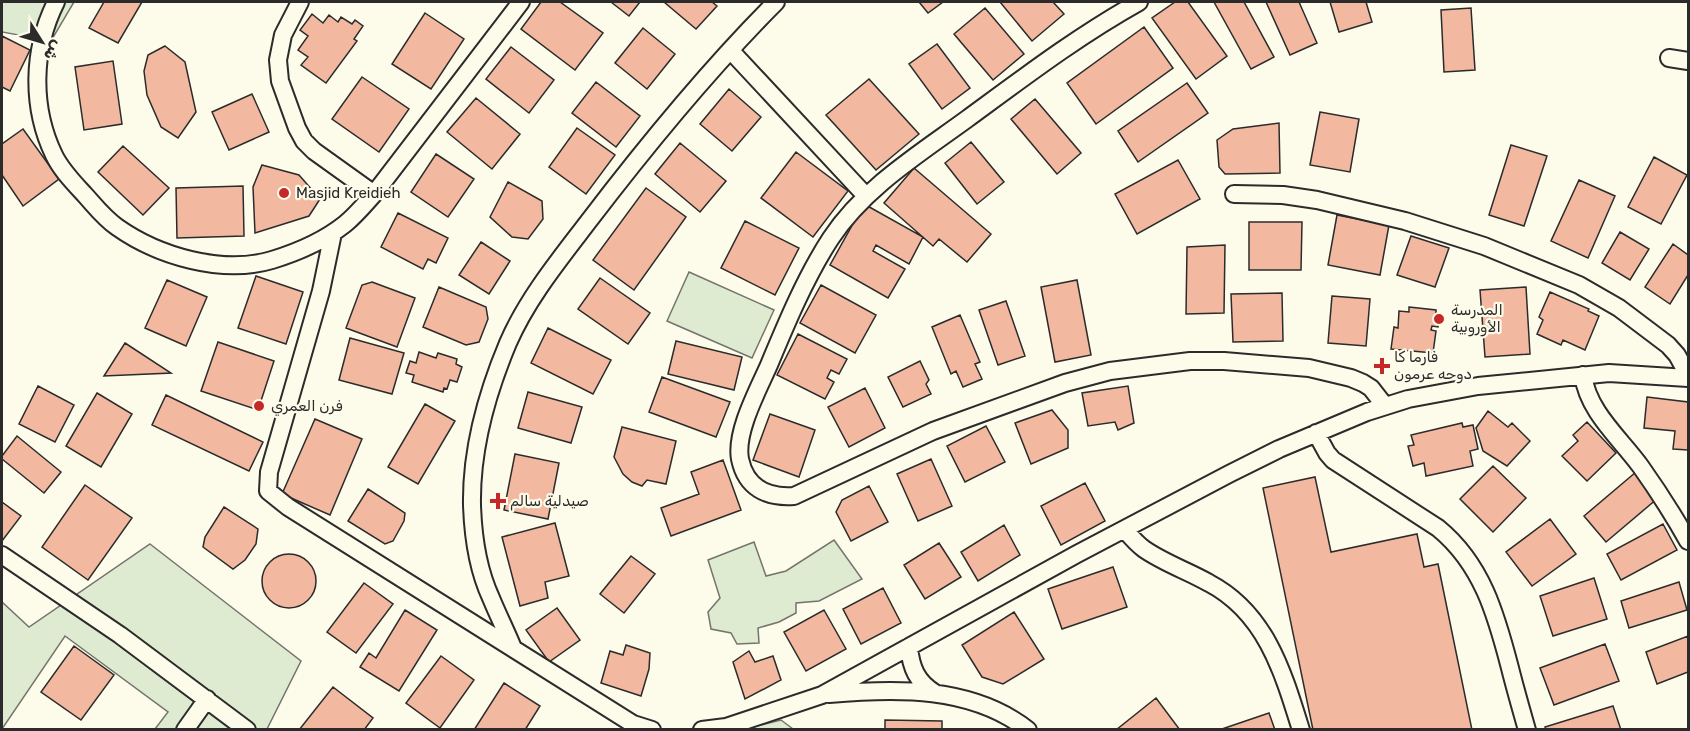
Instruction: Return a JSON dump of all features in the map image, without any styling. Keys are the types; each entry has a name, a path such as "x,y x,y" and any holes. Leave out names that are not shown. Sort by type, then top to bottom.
{"street":[{"path":"56,2 45,33 36,72 39,111 55,158 72,182 116,226 152,248 180,258 213,263 243,264 271,260 310,245 333,233 347,222 374,194 521,2"},
{"path":"300,2 283,35 278,60 280,81 297,128 304,141 314,151 374,194"},
{"path":"513,648 490,597 480,566 472,504 475,463 482,423 509,341 544,282 644,151 776,2"},
{"path":"1139,2 1083,35 1047,60 866,196 831,238 796,303 757,391 742,434 739,451 742,468 751,483 763,492 778,497 794,496 906,443 973,415 1065,383 1110,371 1153,365 1224,361 1309,368 1363,383 1371,388 1385,406"},
{"path":"731,51 866,196"},
{"path":"1668,58 1689,61"},
{"path":"1234,194 1283,195 1317,200 1405,221 1494,250 1579,285 1619,308 1668,345 1677,355 1689,376"},
{"path":"333,233 321,291 269,472 268,491 288,507 554,676 633,724 652,729"},
{"path":"702,729 726,727 822,695 1077,554 1229,474 1316,434 1385,406 1461,388 1583,375 1629,373 1689,376"},
{"path":"1583,375 1584,387 1593,406 1654,484 1689,541"},
{"path":"1316,434 1333,460 1438,528 1450,538 1473,566 1496,615 1527,729"},
{"path":"1125,530 1142,548 1226,592 1249,614 1260,627 1276,658 1300,729"},
{"path":"2,555 120,635 247,729"},
{"path":"909,647 915,675 926,688 936,694"},
{"path":"822,695 893,690 936,694 992,709 1028,729"},
{"path":"185,729 207,699"}],"green space":[{"path":"2,2 74,2 51,41 2,32"},
{"path":"689,272 774,310 752,358 667,321"},
{"path":"834,540 862,579 819,601 796,603 796,613 779,622 758,628 759,643 737,644 731,633 711,629 708,612 720,598 708,560 754,542 766,576 786,571"},
{"path":"150,544 301,661 267,729 155,729 168,712 65,636 2,729 2,602 29,627"},
{"path":"781,720 793,729 741,730"}],"building":[{"path":"104,2 142,2 118,43 89,28"},
{"path":"541,2 560,2 603,33 575,70 521,29"},
{"path":"611,2 640,2 629,16"},
{"path":"664,2 712,2 717,6 696,29"},
{"path":"919,2 943,2 928,13"},
{"path":"1000,2 1053,2 1064,14 1032,41"},
{"path":"1175,2 1188,2 1227,56 1196,79 1152,18"},
{"path":"1214,2 1244,2 1274,57 1251,69"},
{"path":"1266,2 1299,2 1317,43 1290,55"},
{"path":"1330,2 1366,2 1372,22 1339,32"},
{"path":"985,8 1024,54 993,80 954,34"},
{"path":"1471,8 1475,70 1444,72 1441,10"},
{"path":"425,13 464,39 431,89 392,64"},
{"path":"312,14 323,23 329,15 338,22 341,17 352,24 355,20 363,26 354,39 357,41 326,83 301,65 308,57 298,50 308,36 300,30"},
{"path":"1144,27 1173,68 1096,124 1067,83"},
{"path":"643,28 675,54 647,89 615,63"},
{"path":"2,36 30,50 10,91 2,87"},
{"path":"937,44 970,88 942,109 909,64"},
{"path":"165,46 185,62 196,112 178,138 161,127 147,95 144,71 148,55"},
{"path":"511,47 554,80 529,113 486,79"},
{"path":"113,61 122,124 84,130 75,67"},
{"path":"362,77 409,109 379,152 332,119"},
{"path":"869,79 919,134 876,170 826,115"},
{"path":"596,82 640,116 616,147 572,113"},
{"path":"1187,83 1208,113 1138,162 1118,131"},
{"path":"729,89 761,117 732,151 700,124"},
{"path":"252,94 269,132 229,150 212,112"},
{"path":"476,98 520,134 492,169 447,132"},
{"path":"1035,99 1081,153 1057,174 1011,119"},
{"path":"1320,112 1359,119 1350,172 1310,165"},
{"path":"1279,123 1280,173 1225,174 1219,167 1217,140 1233,129"},
{"path":"577,128 615,155 586,194 549,167"},
{"path":"23,129 59,179 23,206 2,175 2,144"},
{"path":"971,142 1004,182 977,204 945,163"},
{"path":"680,143 726,181 700,212 655,174"},
{"path":"1511,145 1547,156 1524,226 1489,215"},
{"path":"123,146 169,188 143,215 98,172"},
{"path":"796,152 848,191 813,237 761,198"},
{"path":"436,154 474,179 448,217 411,192"},
{"path":"1654,157 1687,175 1661,224 1628,207"},
{"path":"1178,160 1200,199 1137,234 1115,194"},
{"name":"Masjid Kreidieh","path":"262,165 299,175 320,199 309,216 255,233 253,187"},
{"path":"914,168 991,234 967,262 939,239 933,246 884,203"},
{"path":"1579,180 1615,196 1588,258 1551,241"},
{"path":"508,182 542,201 543,219 528,239 512,237 490,217"},
{"path":"243,186 244,236 177,238 176,188"},
{"path":"646,188 686,217 634,290 593,260"},
{"path":"864,204 923,237 909,264 876,245 873,251 905,269 888,298 830,265"},
{"path":"398,213 448,238 436,263 428,259 423,269 381,247"},
{"path":"1337,215 1389,225 1380,275 1328,265"},
{"path":"745,221 799,248 775,295 721,268"},
{"path":"1249,222 1302,222 1301,270 1249,270"},
{"path":"1620,232 1649,249 1630,280 1602,263"},
{"path":"1411,236 1449,248 1435,287 1397,275"},
{"path":"481,242 510,261 489,294 459,275"},
{"path":"1673,244 1688,255 1688,275 1670,304 1645,287"},
{"path":"1225,245 1224,313 1186,314 1187,247"},
{"path":"256,276 303,292 286,344 238,328"},
{"path":"600,278 650,313 628,344 578,309"},
{"path":"167,280 207,297 186,346 145,328"},
{"path":"1077,280 1091,355 1055,362 1041,287"},
{"path":"372,282 415,298 397,347 346,328 362,285"},
{"path":"821,285 876,315 855,353 800,323"},
{"path":"439,287 486,307 488,319 479,342 466,345 423,327"},
{"path":"1526,287 1530,354 1485,357 1480,290"},
{"path":"1550,292 1589,309 1588,311 1599,316 1585,350 1563,340 1561,345 1537,334 1543,320 1539,317"},
{"path":"1282,293 1283,341 1233,342 1231,294"},
{"path":"1332,296 1370,299 1366,346 1328,343"},
{"path":"1006,301 1025,356 998,365 979,310"},
{"path":"1409,307 1436,310 1436,318 1439,318 1438,327 1432,326 1431,330 1436,331 1433,353 1391,349 1394,327 1398,328 1399,311 1409,312"},
{"path":"960,315 980,362 975,364 982,379 963,387 956,371 951,374 932,327"},
{"path":"548,328 611,360 593,394 531,363"},
{"path":"798,334 847,359 839,374 831,370 827,378 834,382 825,399 777,375"},
{"path":"350,338 404,353 392,394 339,380"},
{"path":"676,341 742,357 734,390 668,374"},
{"path":"218,342 274,361 258,410 201,391"},
{"path":"125,343 171,373 104,376"},
{"path":"419,352 436,358 438,353 457,359 456,364 462,367 457,382 450,380 447,389 444,388 443,392 412,382 414,375 406,373 410,361 416,363"},
{"path":"920,361 929,380 926,384 931,394 903,407 888,377"},
{"path":"662,377 730,402 716,437 649,412"},
{"path":"38,386 74,405 55,442 19,424"},
{"path":"1128,386 1134,423 1118,430 1115,422 1088,426 1082,393"},
{"path":"865,388 885,428 849,447 828,407"},
{"path":"528,392 582,407 571,443 518,428"},
{"path":"97,393 132,414 101,467 66,446"},
{"path":"166,395 263,442 249,471 152,425"},
{"path":"1647,397 1688,402 1688,450 1673,449 1675,431 1644,428"},
{"path":"425,404 455,421 418,484 388,467"},
{"path":"1052,410 1068,430 1068,448 1031,464 1015,423"},
{"path":"1488,411 1508,427 1512,423 1530,441 1507,466 1483,451 1476,428"},
{"path":"770,414 815,430 799,477 753,460"},
{"path":"315,419 362,439 330,515 282,494"},
{"path":"1587,422 1616,453 1587,481 1562,456 1578,441 1573,435"},
{"path":"1462,423 1463,427 1473,425 1478,449 1470,451 1473,466 1426,476 1424,463 1413,466 1408,446 1414,445 1411,435"},
{"path":"986,426 1005,462 965,482 947,446"},
{"path":"622,427 676,441 666,484 647,480 642,486 632,482 623,474 614,457"},
{"path":"17,436 61,472 44,493 2,459"},
{"path":"515,454 559,463 548,519 504,510"},
{"path":"931,459 952,506 918,521 897,474"},
{"path":"723,460 741,510 671,536 661,508 699,494 691,472"},
{"path":"1493,466 1526,498 1493,532 1460,499"},
{"path":"1636,472 1658,498 1606,542 1584,516"},
{"path":"1315,477 1331,552 1417,534 1424,567 1438,564 1472,730 1313,730 1263,488"},
{"path":"1085,483 1105,521 1061,545 1041,506"},
{"path":"85,485 132,518 88,580 42,547"},
{"path":"869,486 888,522 851,541 836,512 842,500"},
{"path":"368,489 405,513 404,521 393,541 385,544 348,521"},
{"path":"2,502 21,516 2,541"},
{"path":"224,507 258,529 256,544 245,560 233,569 203,547 205,537"},
{"path":"1550,519 1576,554 1532,586 1506,552"},
{"path":"555,523 569,576 545,582 548,598 520,606 502,537"},
{"path":"1663,524 1677,550 1621,580 1607,554"},
{"path":"1004,525 1020,555 978,581 961,552"},
{"path":"939,543 961,577 925,599 904,565"},
{"path":"289,554 299,556 308,562 314,571 316,581 314,591 308,600 299,606 289,608 279,606 270,600 264,591 262,581 264,571 270,562 279,556"},
{"path":"631,556 655,574 624,613 600,594"},
{"path":"1113,567 1127,607 1062,629 1048,589"},
{"path":"1594,578 1607,619 1553,636 1540,596"},
{"path":"1679,582 1687,610 1629,628 1621,601"},
{"path":"364,583 393,604 356,653 327,632"},
{"path":"883,588 901,623 861,644 843,609"},
{"path":"557,608 580,640 549,662 526,630"},
{"path":"405,610 437,630 399,691 360,667 369,653 376,658"},
{"path":"824,610 846,649 806,671 784,632"},
{"path":"1014,612 1044,659 1003,684 982,677 962,645"},
{"path":"1688,636 1688,672 1657,684 1646,652"},
{"path":"1605,644 1619,681 1554,705 1540,668"},
{"path":"626,645 650,653 649,669 641,696 601,683 610,651 623,655"},
{"path":"74,646 114,675 81,720 41,692"},
{"path":"749,651 755,662 773,656 781,680 745,699 733,662"},
{"path":"441,656 474,680 440,728 406,703"},
{"path":"504,683 540,706 525,730 474,730"},
{"path":"333,687 373,718 364,730 299,730"},
{"path":"1156,698 1180,730 1116,730"},
{"path":"1613,706 1621,730 1546,730 1545,727"},
{"path":"1269,713 1275,730 1219,730"},
{"path":"885,720 942,721 942,730 885,730"}],"place":[{"name":"Masjid Kreidieh","path":"284,193"},
{"name":"المدرسة الأوروبية","path":"1439,319"},
{"name":"فارما كا دوحه عرمون","path":"1382,366"},
{"name":"فرن العمري","path":"259,406"},
{"name":"صيدلية سالم","path":"498,501"}]}
